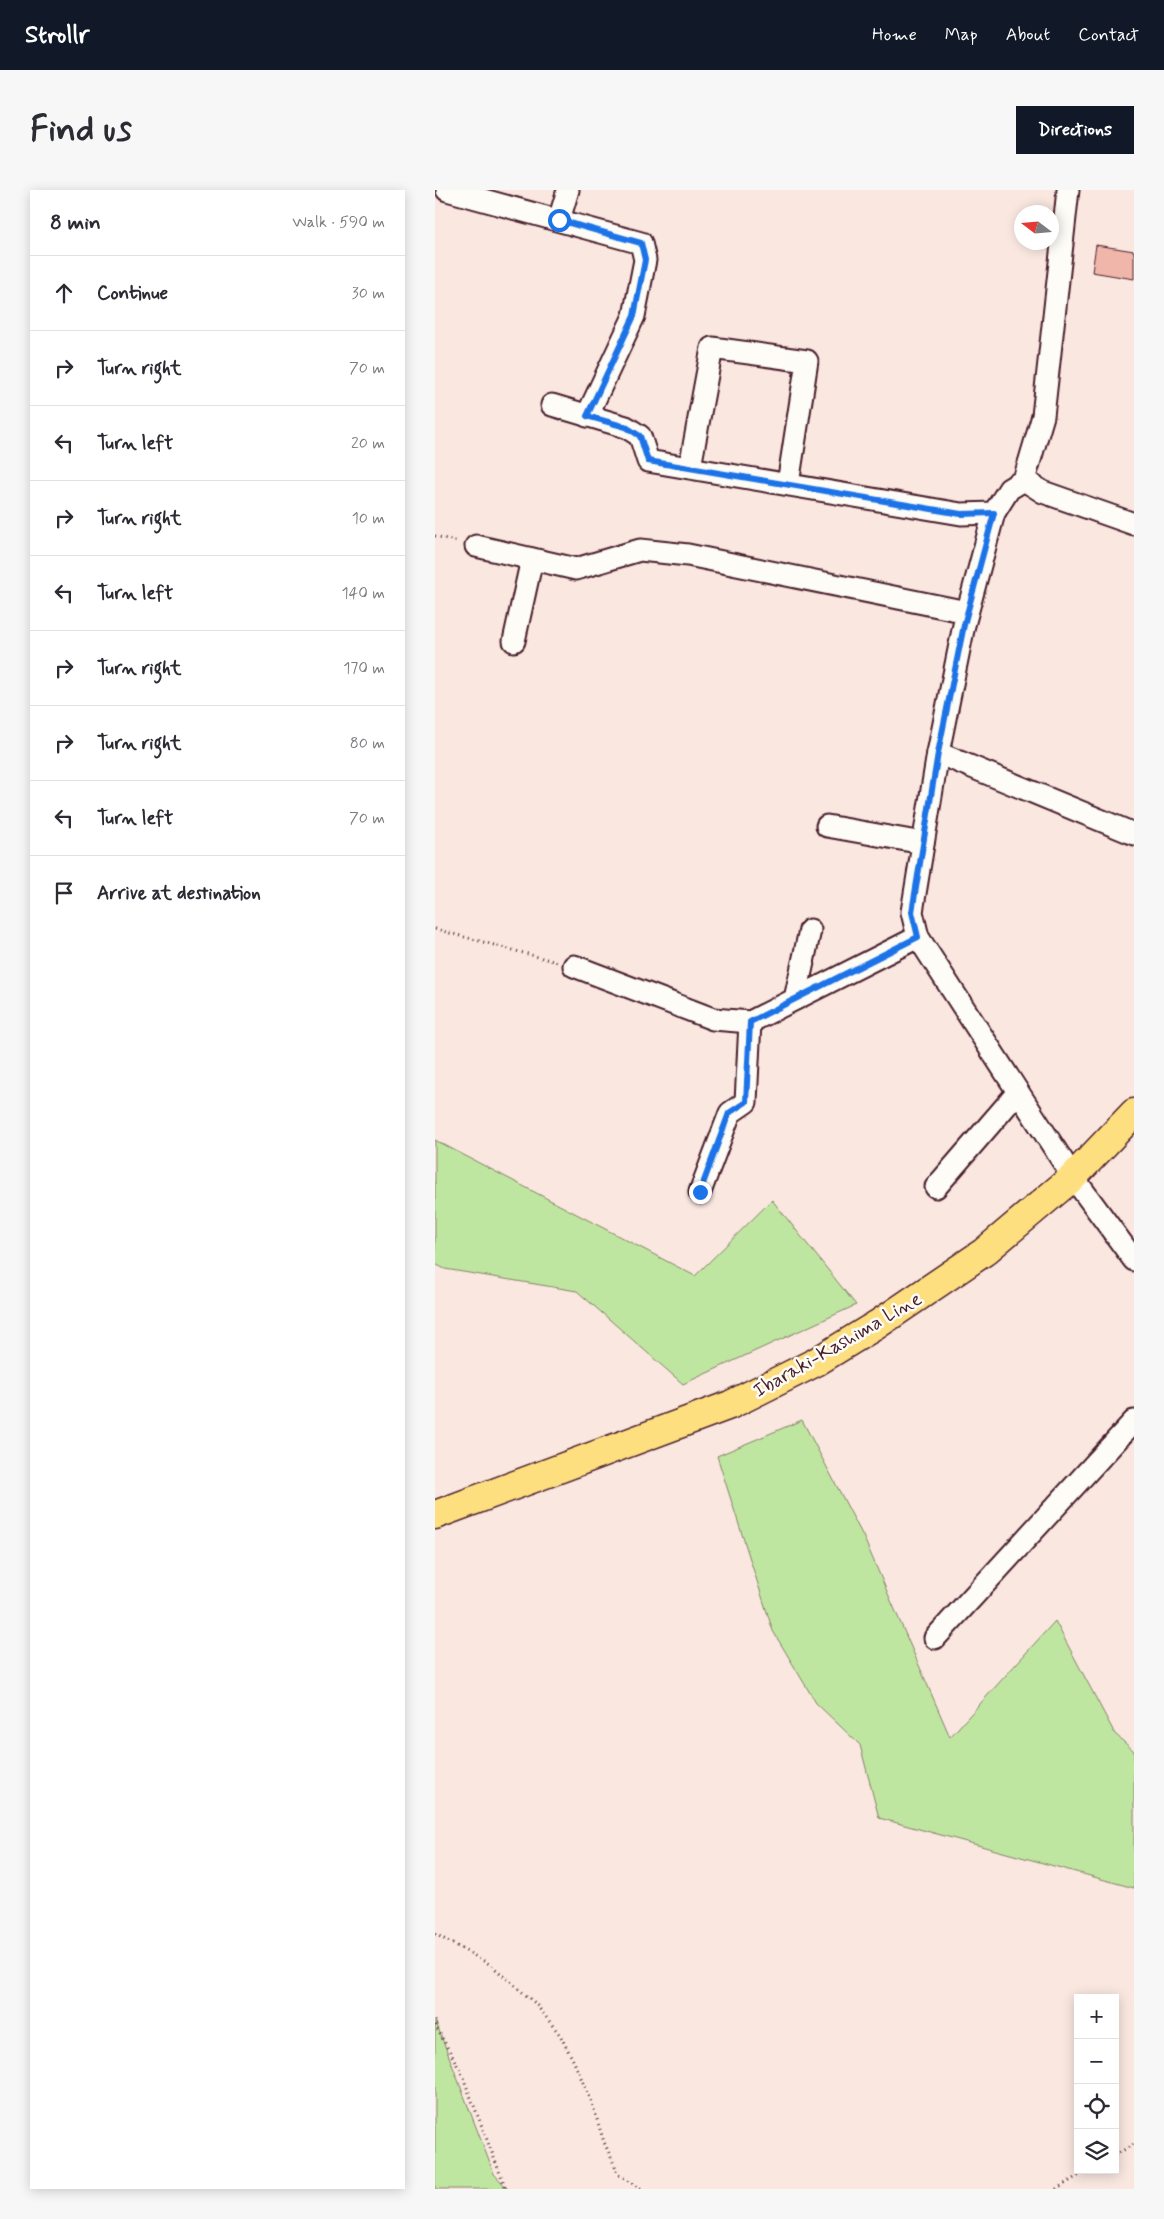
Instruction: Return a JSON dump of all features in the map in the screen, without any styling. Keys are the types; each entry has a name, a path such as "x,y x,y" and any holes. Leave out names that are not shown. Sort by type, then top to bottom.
{"main road":[{"name":"Ibaraki-Kashima Line","path":"435,1515 685,1422 761,1391 816,1362 878,1324 984,1252 1073,1177 1134,1113"}],"street":[{"path":"447,190 641,243 645,260 634,316 587,416"},
{"path":"559,220 568,190"},
{"path":"1067,190 1043,416 1024,480 1009,489 994,513 967,612 938,753 912,912 918,937 1073,1177 1134,1260"},
{"path":"690,467 711,348 807,362 788,484"},
{"path":"552,405 626,427 640,436 648,461 961,514 994,513"},
{"path":"1024,480 1043,492 1134,524"},
{"path":"476,546 576,569 640,550 688,555 967,612"},
{"path":"514,641 531,559"},
{"path":"938,753 1134,834"},
{"path":"827,826 923,843"},
{"path":"795,999 810,930"},
{"path":"574,966 713,1019 750,1022 918,937"},
{"path":"700,1192 729,1113 746,1102 750,1022"},
{"path":"936,1187 1018,1092"},
{"path":"935,1638 1134,1421"}],"path":[{"path":"435,536 476,546"},
{"path":"435,929 574,966"},
{"path":"435,1934 491,1965 535,2003 560,2035 591,2100 604,2142 619,2175 641,2189"},
{"path":"435,2025 461,2072 506,2189"},
{"path":"1119,2152 1134,2144"},
{"path":"1056,2189 1081,2174"}],"green space":[{"path":"435,1140 695,1276 772,1200 856,1305 683,1384 577,1291 445,1269 435,1264"},
{"path":"802,1420 863,1536 950,1737 1055,1621 1115,1734 1134,1751 1134,1888 879,1818 860,1745 816,1703 773,1631 717,1456"},
{"path":"435,2020 494,2174 508,2189 435,2189"}],"building":[{"path":"1096,245 1134,251 1134,279 1092,272"}],"route":[{"path":"559,220 641,243 645,260 634,316 587,416 626,427 640,436 648,461 961,514 994,513 964,625 938,753 912,912 918,937 750,1022 746,1102 729,1113 700,1192"}]}
